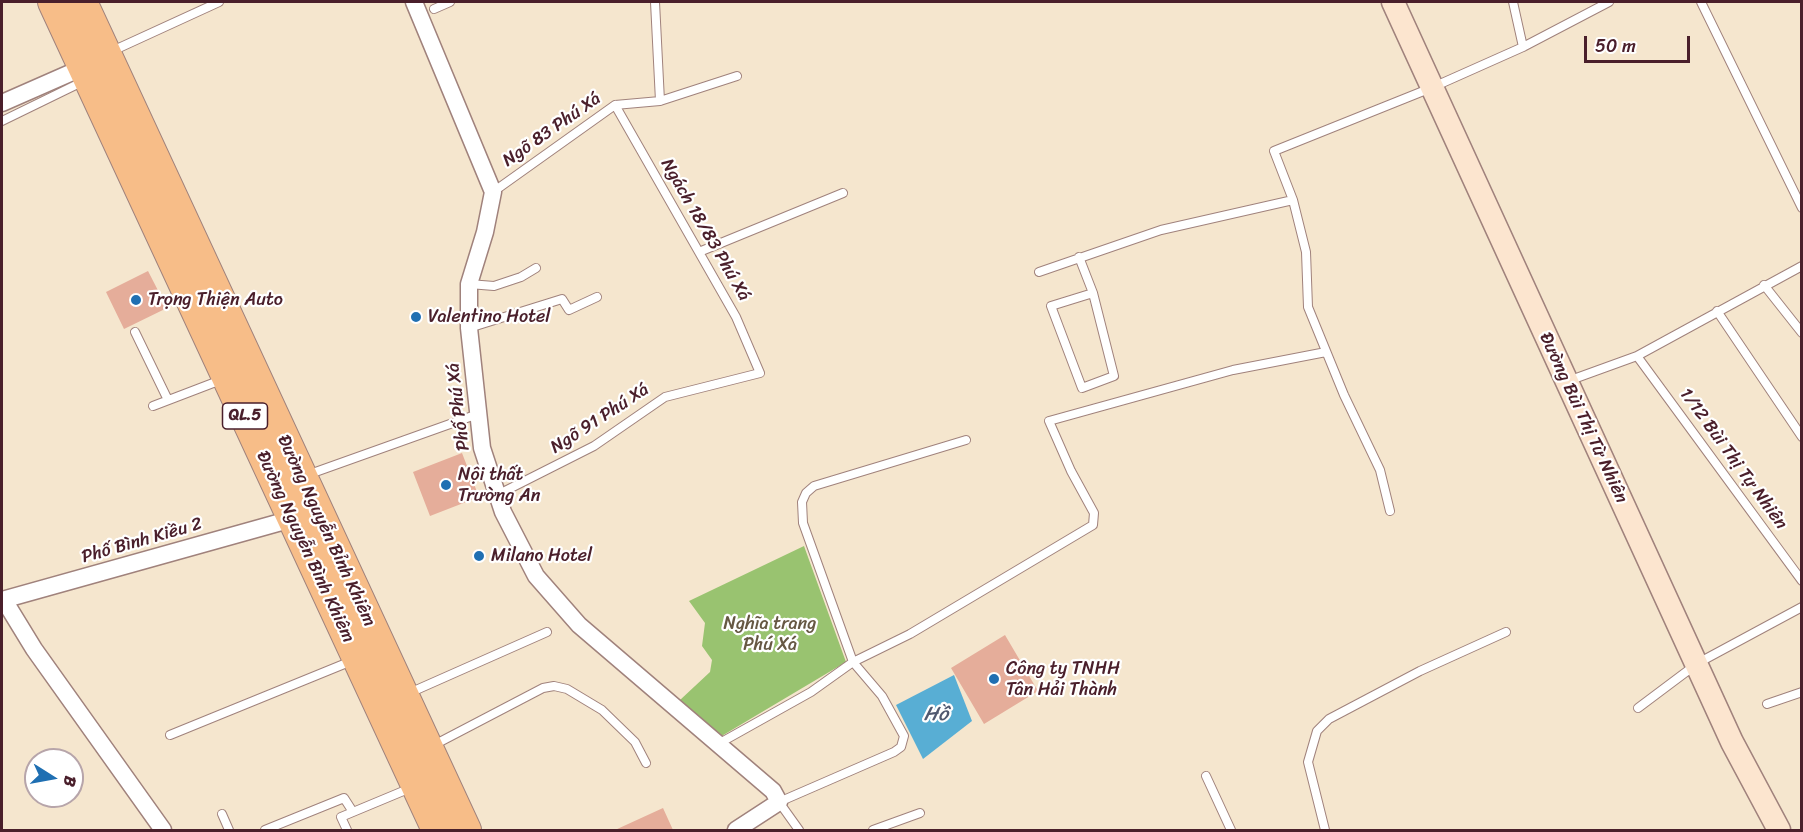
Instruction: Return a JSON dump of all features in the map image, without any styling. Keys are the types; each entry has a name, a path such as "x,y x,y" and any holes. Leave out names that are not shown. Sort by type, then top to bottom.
{"highway":[{"name":"Đường Nguyễn Bình Khiêm","path":"52,2 93,66 227,377 437,831"},
{"name":"Đường Nguyễn Bỉnh Khiêm","path":"82,2 93,66 301,477 429,747 466,831"}],"street":[{"path":"414,2 493,192"},
{"name":"Đường Bùi Thị Từ Nhiên","path":"1393,2 1698,663 1732,742 1779,831"},
{"path":"2,103 93,66"},
{"name":"Phố Phú Xá","path":"493,192 485,232 470,285 469,328 482,448 497,495 517,540 536,576 579,625 773,791 778,802"},
{"name":"Phố Bình Kiều 2","path":"2,600 292,519"},
{"path":"2,600 161,830"},
{"path":"736,831 778,802"}],"lane":[{"path":"2,121 93,66 219,2"},
{"path":"434,9 450,2"},
{"path":"655,2 660,101"},
{"path":"1513,2 1523,46"},
{"path":"1390,511 1380,470 1308,307 1306,252 1293,200 1274,151 1431,88 1523,46 1609,2"},
{"path":"1701,2 1802,208"},
{"name":"Ngõ 83 Phú Xá","path":"493,192 615,105 660,101 737,76"},
{"name":"Ngách 18/83 Phú Xá","path":"615,105 736,317 760,373"},
{"path":"699,252 843,194"},
{"path":"1040,272 1161,230 1293,200"},
{"path":"1079,257 1093,293 1114,376 1082,388 1051,306 1093,293"},
{"path":"1566,381 1637,356 1802,266"},
{"path":"470,285 494,286 521,277 536,268"},
{"path":"1764,285 1802,333"},
{"path":"469,328 562,299 569,310 597,297"},
{"path":"1717,311 1802,436"},
{"path":"135,332 168,400"},
{"path":"718,744 811,692 853,662 910,634 1093,525 1094,513 1071,471 1049,421 1233,370 1326,352"},
{"name":"1/12 Bùi Thị Tự Nhiên","path":"1637,356 1802,582"},
{"name":"Ngõ 91 Phú Xá","path":"497,495 594,446 665,397 760,373"},
{"path":"153,406 227,377"},
{"path":"301,477 478,414"},
{"path":"799,831 778,802 894,752 904,742 902,729 882,696 853,662 803,523 801,513 806,493 814,486 966,440"},
{"path":"1638,708 1698,663 1802,607"},
{"path":"404,695 547,632"},
{"path":"1325,831 1308,762 1317,731 1329,718 1420,671 1506,632"},
{"path":"170,735 357,659"},
{"path":"429,747 543,688 554,686 567,689 602,711 635,742 646,763"},
{"path":"1767,704 1802,692"},
{"path":"1206,776 1231,831"},
{"path":"347,831 341,817 416,786"},
{"path":"265,831 344,798 353,812"},
{"path":"873,831 920,813"},
{"path":"222,814 229,831"}],"green space":[{"name":"Nghĩa trang Phú Xá","path":"804,546 846,662 720,737 680,700 710,672 712,660 702,646 705,623 689,601"}],"water":[{"name":"Hồ","path":"954,675 972,721 923,759 896,705"}],"building":[{"name":"Trọng Thiện Auto","path":"148,271 167,308 124,329 106,292"},
{"name":"Nội thất Trường An","path":"462,453 479,497 430,516 413,472"},
{"name":"Công ty TNHH Tân Hải Thành","path":"1005,635 1038,691 984,724 951,668"},
{"path":"663,808 673,830 615,830"}],"place":[{"name":"Trọng Thiện Auto","path":"136,300"},
{"name":"Valentino Hotel","path":"416,317"},
{"name":"Nội thất Trường An","path":"446,485"},
{"name":"Milano Hotel","path":"479,556"},
{"name":"Công ty TNHH Tân Hải Thành","path":"994,679"}]}
